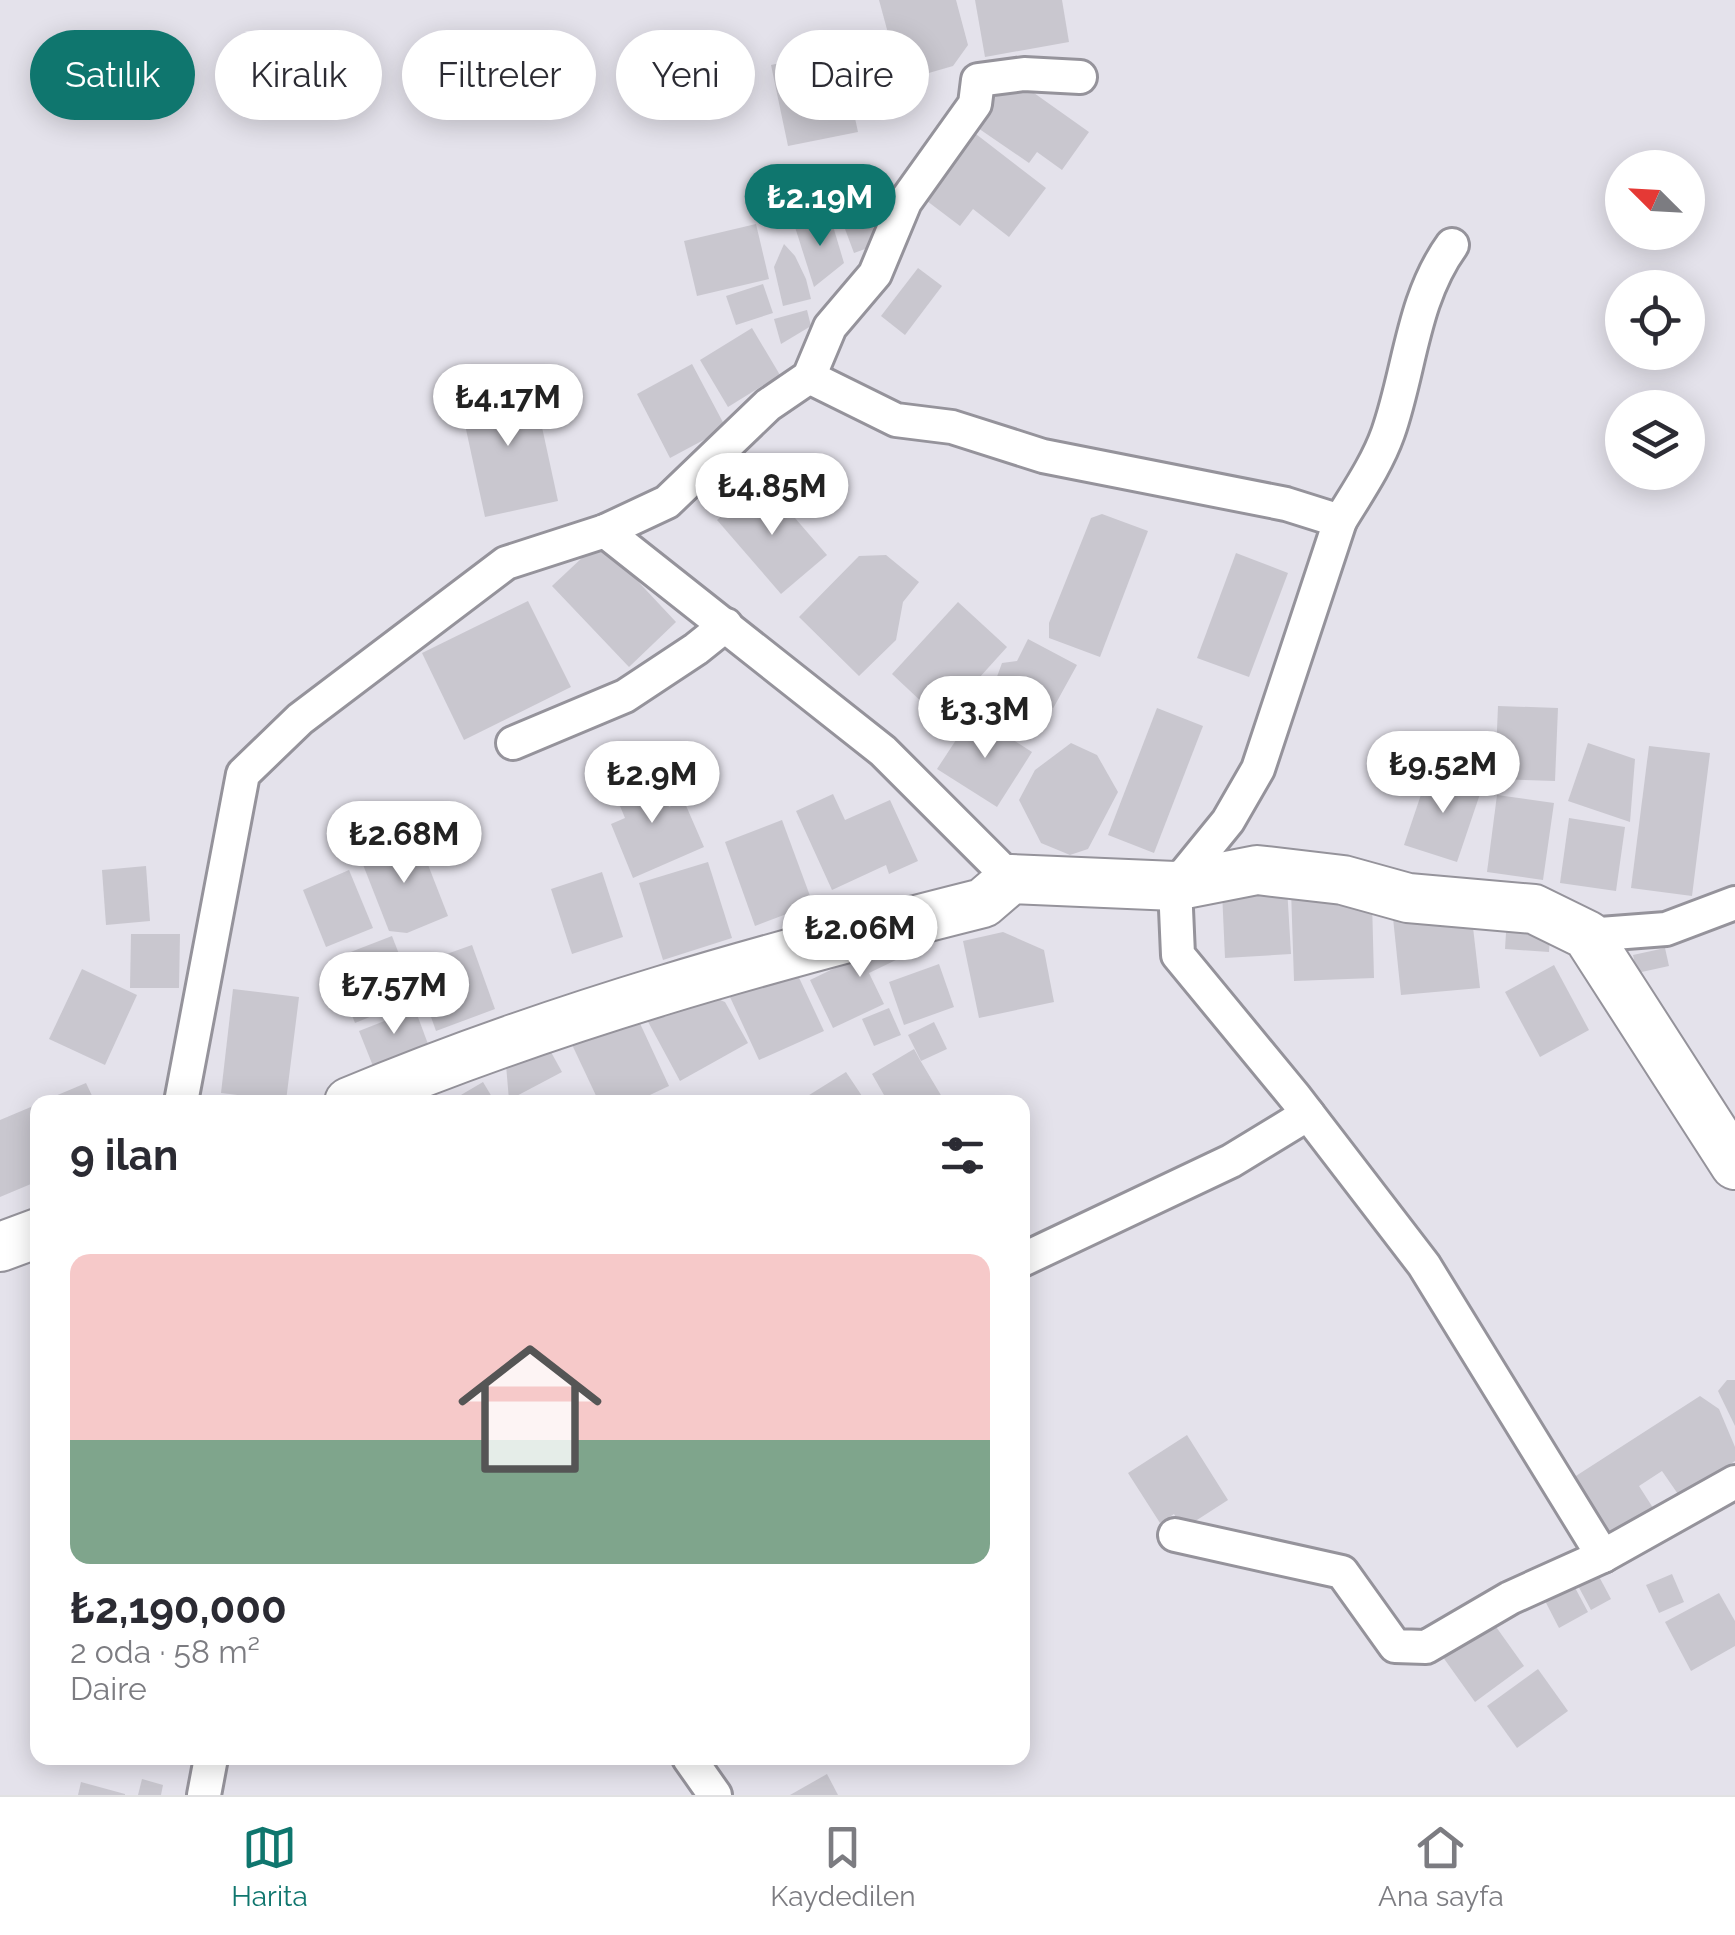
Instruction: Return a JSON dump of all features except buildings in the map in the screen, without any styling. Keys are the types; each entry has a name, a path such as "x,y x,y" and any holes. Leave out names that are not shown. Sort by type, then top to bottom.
{"street":[{"path":"182,1095 244,774 300,719 506,563 605,530 667,502 768,405 809,377 830,327 876,274 905,202 975,104 978,80 1024,74 1080,77"},
{"path":"1452,245 1422,306 1388,434 1340,521 1258,768 1228,821 1175,886 1178,954 1424,1265 1603,1556"},
{"path":"809,377 896,420 978,433 1043,456 1286,504 1340,521"},
{"path":"605,530 883,751 1011,879 1175,886 1257,870 1343,880 1408,898 1534,909 1587,935 1735,1164"},
{"path":"513,743 625,696 726,625"},
{"path":"367,1095 520,1034 768,960 983,903 1011,879"},
{"path":"1587,935 1666,928 1735,903"},
{"path":"1030,1256 1230,1161 1308,1114"},
{"path":"0,1247 30,1236"},
{"path":"1174,1534 1342,1572 1395,1646 1426,1647 1510,1598 1603,1556 1735,1482"},
{"path":"204,1795 210,1765"},
{"path":"695,1765 714,1795"}]}
